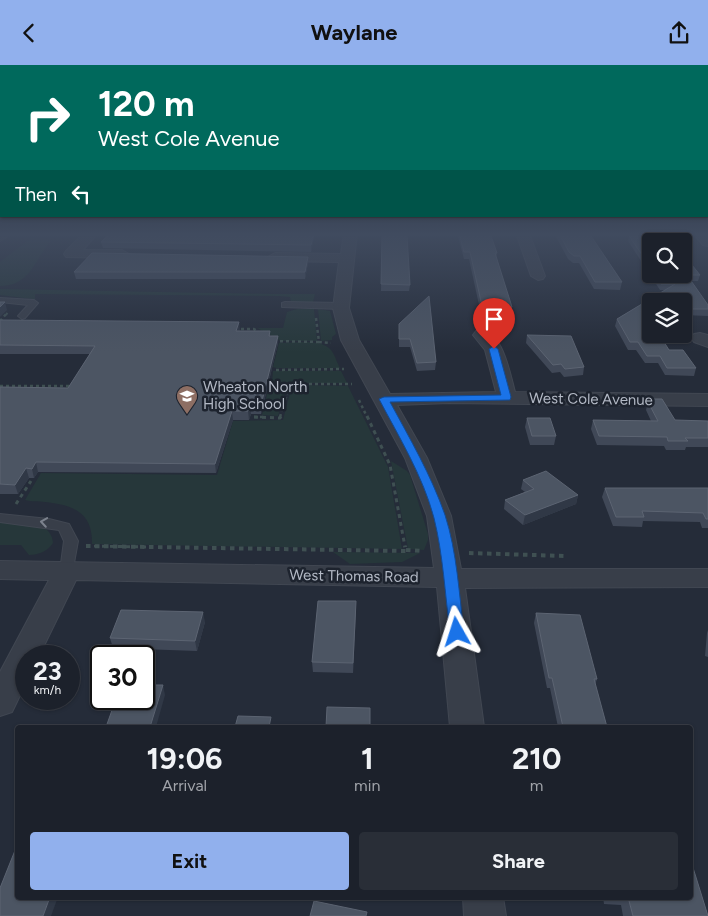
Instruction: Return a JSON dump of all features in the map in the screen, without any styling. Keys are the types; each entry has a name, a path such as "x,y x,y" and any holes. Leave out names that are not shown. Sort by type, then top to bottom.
{"street":[{"path":"344,273 340,306 350,340 384,399 428,483 439,516 450,577 466,725"},
{"path":"482,335 494,349 506,397"},
{"name":"West Cole Avenue","path":"384,399 506,397 708,400"},
{"name":"West Thomas Road","path":"0,570 450,577 708,578"},
{"path":"0,703 67,571"},
{"path":"483,900 485,916"}],"lane":[{"path":"0,300 34,303 22,316"},
{"path":"285,305 340,306"},
{"path":"0,518 49,523 64,527 71,541 67,571"}],"path":[{"path":"315,308 319,342"},
{"path":"228,329 254,329 274,341 331,343 335,352"},
{"path":"273,384 352,384 340,361"},
{"path":"276,370 344,369"},
{"path":"254,417 280,418 290,384"},
{"path":"0,386 74,385"},
{"path":"356,393 390,465 406,550"},
{"path":"16,505 31,481"},
{"path":"8,504 24,505"},
{"path":"86,537 86,546 422,551"}],"shaded area":[{"path":"0,273 29,273 18,282 0,286"},
{"path":"0,289 315,294 313,302 291,302 290,297 279,296 35,294 35,299 32,299 0,295"},
{"path":"297,309 314,309 317,341 281,341 257,328 283,328 287,312"},
{"path":"318,309 330,311 336,334 332,337 332,340 321,341"},
{"path":"306,342 326,346 331,350 340,368 273,367 279,343"},
{"path":"273,371 341,371 347,383 272,383"},
{"path":"292,385 348,386 388,467 402,549 92,544 89,525 80,512 65,505 25,500 41,473 217,475 233,421 283,420"},
{"path":"269,386 287,386 278,416 262,415"},
{"path":"391,461 410,475 428,534 424,550 408,549"},
{"path":"0,523 24,523 40,526 51,535 53,543 43,552 29,555 21,545 0,545"},
{"path":"333,552 420,553 402,562 350,564"}],"building":[{"path":"381,273 409,273 410,285 381,284"},
{"path":"475,273 501,273 512,307 482,306"},
{"path":"590,273 616,273 622,282 595,282"},
{"path":"692,273 698,273 700,275 692,275"},
{"path":"692,282 708,305 708,309 692,309 692,293 660,293 675,284 661,284"},
{"path":"429,296 436,362 417,363 410,339 399,339 399,324"},
{"path":"642,304 642,343 665,343 669,350 683,350 696,368 667,368 660,356 647,356 638,342 630,342 617,319"},
{"path":"0,320 239,322 236,331 270,331 269,336 278,336 261,405 250,405 248,411 232,411 215,464 36,462 32,469 26,468 15,485 0,484 0,387 68,388 95,346 0,345"},
{"path":"527,335 571,336 584,367 565,369 561,364 553,365"},
{"path":"654,399 662,399 675,420 708,421 708,438 685,438 688,441 668,441 667,437 599,436 593,420 658,421 648,402"},
{"path":"527,418 550,418 556,436 532,436"},
{"path":"546,471 578,495 525,515 505,500 534,489 523,480"},
{"path":"605,488 708,488 708,519 706,519 703,513 642,511 644,517 616,517"},
{"path":"318,601 356,601 353,663 312,662"},
{"path":"121,610 203,612 195,641 110,638"},
{"path":"536,613 580,615 597,679 594,679 606,725 563,725 552,678 549,678"},
{"path":"155,685 163,685 151,725 107,725 112,710 155,710"},
{"path":"327,707 370,708 370,725 326,725"},
{"path":"238,716 271,717 269,725 236,725"},
{"path":"15,850 15,900 49,900 43,916 0,916 0,888"},
{"path":"693,868 708,916 633,916 629,900 693,900"},
{"path":"314,901 367,912 366,916 310,916"}],"place":[{"name":"Wheaton North High School","path":"187,415"}],"route":[{"path":"457,632 445,539 439,516 428,483 384,399 506,397 494,349"}]}
